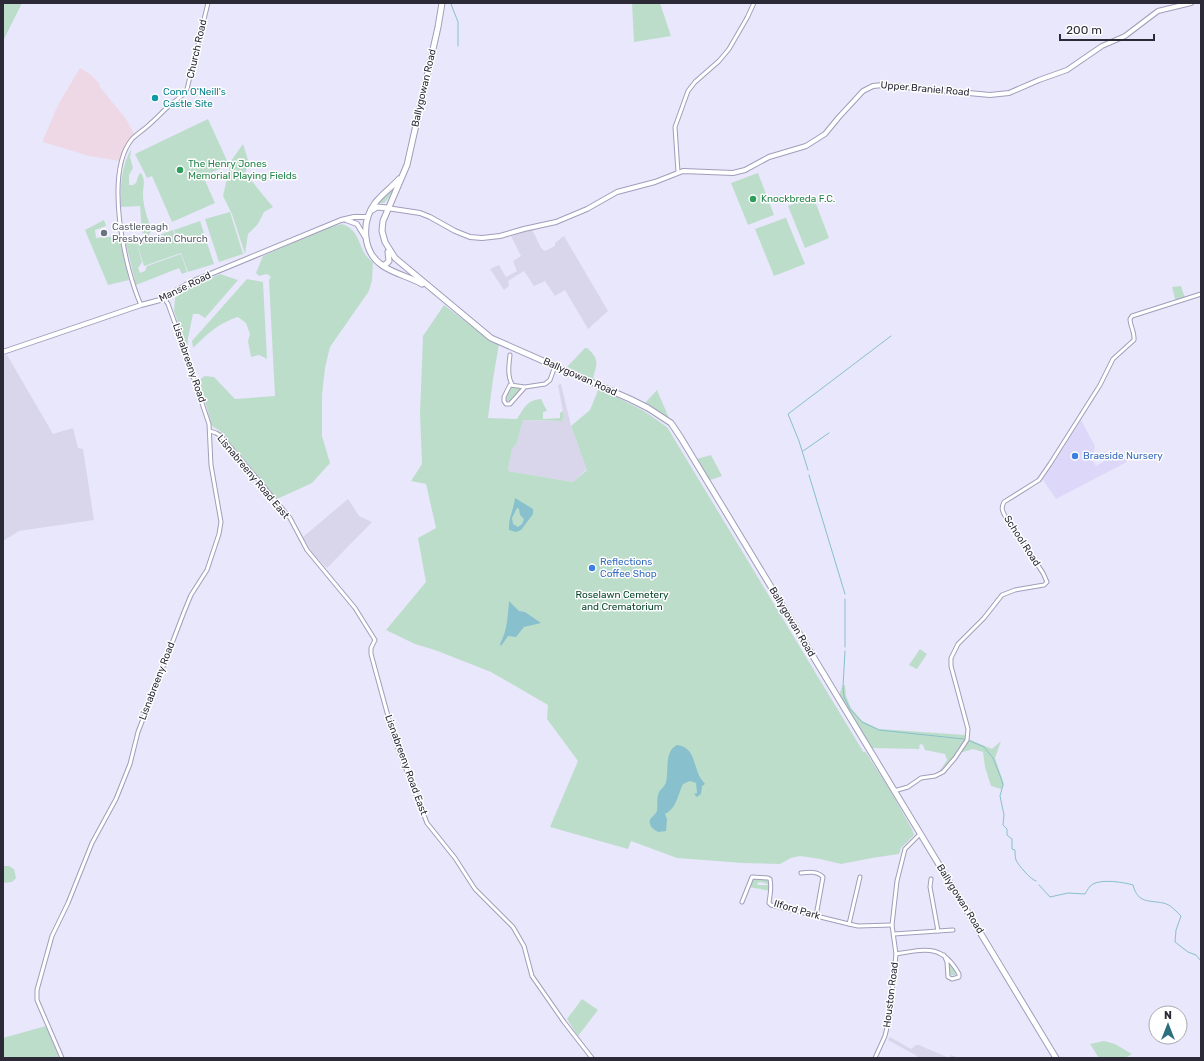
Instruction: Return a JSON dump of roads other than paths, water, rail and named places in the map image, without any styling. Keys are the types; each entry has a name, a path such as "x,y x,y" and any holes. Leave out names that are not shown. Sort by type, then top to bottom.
{"main road":[{"name":"Ballygowan Road","path":"442,3 407,165 386,210 383,221 382,231 386,245 395,258 491,338 630,399 671,423 712,487 759,569 782,602 894,791 1056,1058"},
{"name":"Ballygowan Road","path":"403,173 378,200 371,211 366,228 366,241 374,258 382,265 432,289"},
{"path":"371,211 377,207 386,210"},
{"path":"382,265 385,265 389,260 386,245"}],"street":[{"name":"Church Road","path":"141,305 129,271 124,251 118,174 133,138 184,94 187,89 208,3"},
{"path":"678,172 675,127 688,91 695,82 719,61 729,49 754,3"},
{"name":"Upper Braniel Road","path":"386,210 396,208 430,217 462,234 476,238 489,238 556,222 587,209 617,192 655,182 678,172 688,170 733,173 745,170 769,157 806,146 825,134 859,95 867,88 873,86 883,85 990,95 1009,93 1067,70 1102,46 1125,36 1158,11 1191,3"},
{"name":"Manse Road","path":"3,352 141,305 160,300 191,282 341,220 354,217 368,217"},
{"path":"341,220 350,220 357,224 362,229 366,241"},
{"name":"School Road","path":"894,791 908,787 921,778 934,776 943,772 967,740 968,729 951,658 958,644 984,618 1002,595 1015,590 1044,585 1047,582 1043,573 1005,516 1002,509 1004,502 1039,480 1100,385 1113,359 1134,340 1130,319 1132,316 1201,294"},
{"name":"Lisnabreeny Road","path":"62,1058 38,1004 37,990 52,936 68,903 92,843 116,799 130,764 138,732 191,595 204,575 217,540 221,522 210,460 210,431 206,413 168,304 164,298"},
{"path":"510,355 509,370 512,384"},
{"path":"512,384 525,387 545,384 550,380 555,366"},
{"path":"512,384 504,396 504,401 506,404 510,404 525,387"},
{"name":"Lisnabreeny Road East","path":"210,431 216,432 221,436 286,513 307,550 355,608 369,630 375,640 371,648 371,654 394,738 427,823 455,858 475,889 513,927 524,946 532,976 564,1022 592,1058"},
{"name":"Houston Road","path":"875,1058 889,1023 896,954 892,925 897,881 903,853 909,844 920,834"},
{"path":"801,873 814,872 823,877 816,916"},
{"name":"Ilford Park","path":"742,902 752,877 768,878 770,879 772,891 769,900 770,904 858,926 892,925"},
{"path":"849,924 860,877"},
{"path":"931,879 930,887 938,931"},
{"path":"894,934 953,930"},
{"name":"Houston Road","path":"896,954 912,951 928,951 939,952 944,955"},
{"path":"944,955 950,959 959,974 959,977 952,979 948,977 947,962 944,955"}],"water":[{"path":"515,498 533,509 533,514 521,530 516,532 509,530 509,521","holes":["517,508 519,509 520,515 524,519 522,524 518,527 513,524 512,518"]},
{"path":"509,601 519,611 525,612 541,623 524,627 516,637 508,636 501,646 500,644 507,623"},
{"path":"677,745 686,748 692,755 699,776 705,784 702,786 701,794 697,797 694,794 697,793 696,783 690,781 683,784 675,805 665,814 667,819 666,831 658,832 651,827 650,820 657,811 658,795 666,782 670,752"}],"waterway":[{"path":"451,4 458,22 458,46"},
{"path":"808,470 799,441 788,414 891,336"},
{"path":"803,451 829,433"},
{"path":"809,475 845,594"},
{"path":"845,599 845,647"},
{"path":"845,651 843,687 844,697 850,709 862,722 879,730 964,739"},
{"path":"970,741 984,747 993,758 1003,785 1000,796 1004,815 1003,825 1007,829 1007,835 1012,839 1012,849 1015,850 1015,858 1017,862 1022,869 1036,881"},
{"path":"1039,885 1050,897 1068,893 1085,894 1089,887 1097,882 1107,881 1133,885 1135,891 1141,898 1166,904 1173,908 1181,916 1176,930 1175,942 1188,952 1196,955 1201,961"}],"place":[{"name":"Conn O'Neill's Castle Site","path":"155,98"},
{"name":"The Henry Jones Memorial Playing Fields","path":"180,170"},
{"name":"Knockbreda F.C.","path":"753,199"},
{"name":"Castlereagh Presbyterian Church","path":"104,233"},
{"name":"Braeside Nursery","path":"1075,456"},
{"name":"Reflections Coffee Shop","path":"592,568"}],"park label":[{"name":"Roselawn Cemetery and Crematorium","path":"622,600"}]}
